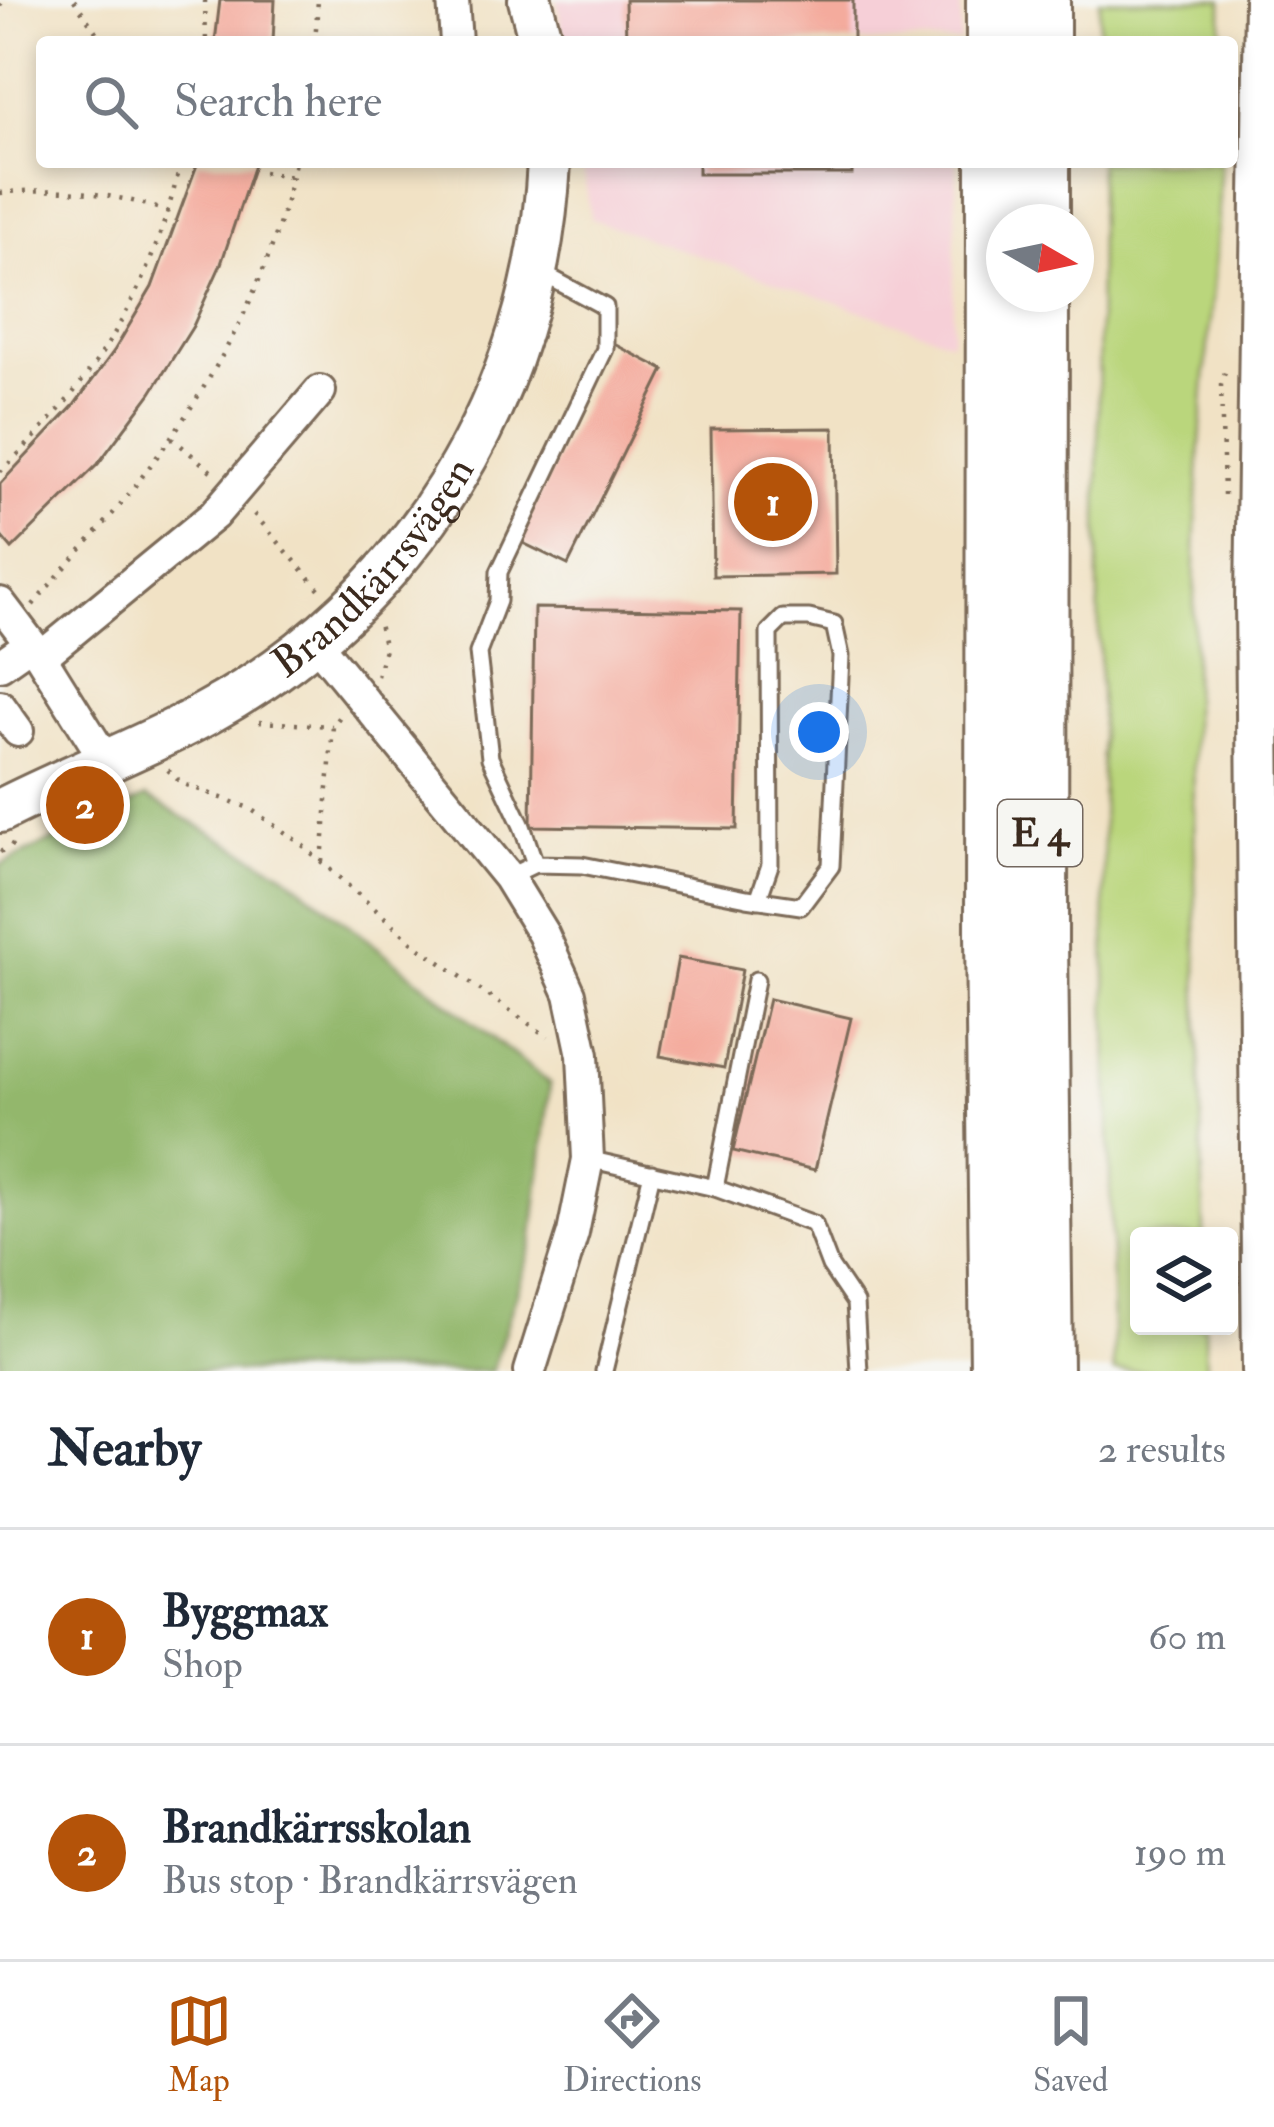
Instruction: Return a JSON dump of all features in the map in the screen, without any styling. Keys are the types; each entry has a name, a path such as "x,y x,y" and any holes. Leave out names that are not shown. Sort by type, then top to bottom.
{"highway":[{"path":"994,0 994,36"},
{"path":"1042,0 1042,36"},
{"name":"E 4","path":"994,168 998,1371"},
{"path":"1042,168 1042,204"},
{"name":"E 4","path":"1042,312 1040,941 1045,1371"}],"street":[{"path":"453,0 456,36"},
{"path":"530,0 539,36"},
{"path":"1264,1371 1268,1235 1266,0"},
{"name":"Brandkärrsvägen","path":"0,811 210,712 314,640 361,597 435,507 491,411 538,272 549,168"},
{"path":"0,665 22,632 214,514 320,391"},
{"path":"22,632 106,761"},
{"path":"314,640 521,871 570,994 583,1055 587,1159 573,1233 530,1371"}],"lane":[{"path":"538,272 605,307 605,350 499,572 498,601 478,653 490,758 522,826 521,871 582,866 758,900 801,905 831,866 841,656 834,623 783,618 769,632 770,865 758,900"},
{"path":"715,1188 756,980"},
{"path":"587,1159 715,1188 814,1224 830,1266 855,1303 859,1371"},
{"path":"604,1371 652,1173"}],"path":[{"path":"74,0 98,36"},
{"path":"205,0 206,36"},
{"path":"315,36 317,0"},
{"path":"0,472 84,383 123,320 171,213 180,168"},
{"path":"22,632 172,438 225,357 276,236 294,168"},
{"path":"263,172 292,177"},
{"path":"0,193 29,190 124,197 171,213"},
{"path":"302,567 329,600"},
{"path":"322,862 333,727"},
{"path":"159,760 181,783 249,808 322,862 417,946 551,1040"}],"shaded area":[{"path":"557,0 961,0 960,36 563,36"},
{"path":"583,168 957,168 952,342 591,219"}],"green space":[{"path":"1100,0 1222,0 1222,36 1099,36"},
{"path":"1099,168 1220,168 1194,590 1204,1227 1130,1227 1130,1335 1205,1335 1206,1371 1114,1371 1098,581"},
{"path":"147,797 285,874 550,1084 532,1244 492,1371 0,1371 0,865"}],"building":[{"path":"220,0 275,0 273,36 216,36"},
{"path":"625,0 853,0 853,36 626,36"},
{"path":"196,168 253,168 221,264 193,326 151,393 98,464 12,549 0,535 0,484 75,404 152,287"},
{"path":"698,168 852,168 852,174 698,174"},
{"path":"614,344 664,370 568,565 517,540"},
{"path":"834,428 836,574 713,576 711,429"},
{"path":"534,608 741,611 737,829 531,826"},
{"path":"678,958 742,970 724,1068 660,1056"},
{"path":"769,999 851,1018 815,1170 733,1151"}],"place":[{"name":"Byggmax","path":"773,502"},
{"name":"Brandkärrsskolan","path":"85,805"}]}
